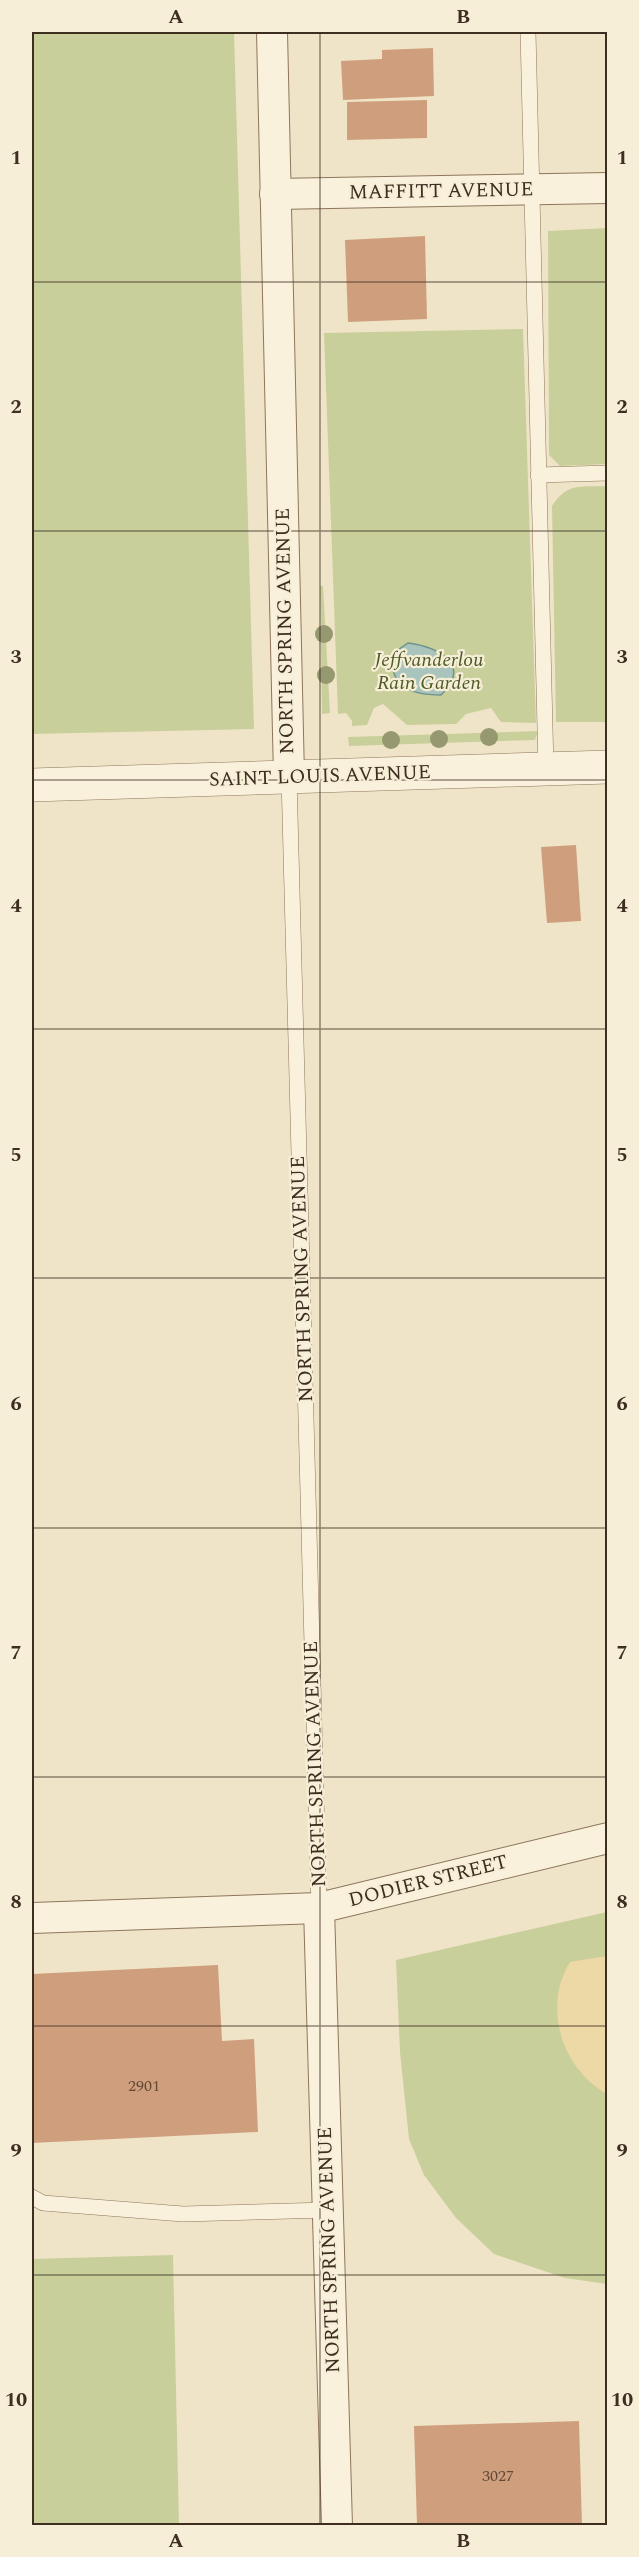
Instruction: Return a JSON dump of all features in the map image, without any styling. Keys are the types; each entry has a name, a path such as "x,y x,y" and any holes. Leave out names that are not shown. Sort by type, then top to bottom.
{"street":[{"name":"NORTH SPRING AVENUE","path":"272,32 289,777"},
{"name":"MAFFITT AVENUE","path":"275,194 608,188"},
{"name":"SAINT LOUIS AVENUE","path":"32,785 608,767"},
{"name":"DODIER STREET","path":"32,1918 319,1908 608,1838"},
{"name":"NORTH SPRING AVENUE","path":"319,1908 337,2526"}],"lane":[{"path":"528,32 546,769"},
{"path":"538,475 608,473"},
{"name":"NORTH SPRING AVENUE","path":"289,777 319,1908"},
{"path":"32,2197 43,2203 183,2214 327,2210"}],"green space":[{"path":"32,32 234,32 254,729 32,734"},
{"path":"607,228 607,464 560,466 549,455 548,231"},
{"name":"Jeffvanderlou Rain Garden","path":"523,329 536,723 501,722 491,708 466,714 456,724 407,725 383,704 374,708 367,725 352,726 352,721 346,713 338,714 324,333"},
{"path":"582,486 607,486 607,722 556,722 552,506 569,489"},
{"path":"320,586 323,586 330,713 322,714"},
{"path":"538,731 535,740 349,746 348,737"},
{"path":"607,1912 607,2284 565,2278 494,2254 456,2218 424,2175 409,2139 400,2052 396,1960"},
{"path":"173,2255 179,2525 32,2525 32,2259"}],"sand":[{"path":"608,1956 607,2094 591,2083 568,2053 561,2036 558,1998 562,1980 570,1962"}],"water":[{"path":"408,643 440,653 453,666 454,675 441,695 420,693 403,686 398,681 393,664 395,652"}],"building":[{"path":"433,48 434,96 343,100 341,61 382,59 382,50"},
{"path":"427,100 427,138 347,140 347,102"},
{"path":"425,236 427,319 348,322 345,240"},
{"path":"576,845 581,921 547,923 541,847"},
{"path":"218,1965 222,2041 254,2039 258,2132 32,2143 32,1974"},
{"path":"579,2421 582,2526 417,2526 414,2426"}]}
